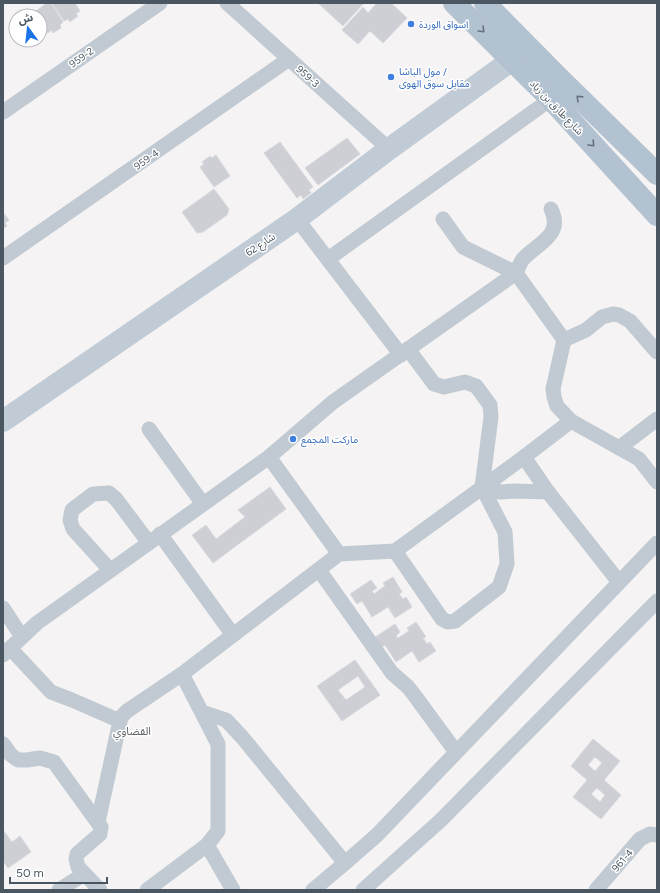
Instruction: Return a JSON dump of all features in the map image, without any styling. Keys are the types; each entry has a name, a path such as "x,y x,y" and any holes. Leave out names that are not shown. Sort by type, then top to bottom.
{"main road":[{"name":"شارع طارق بن زياد","path":"454,3 551,99 653,210"},
{"path":"485,3 657,174"}],"street":[{"name":"959-2","path":"3,112 160,3"},
{"name":"959-3","path":"227,3 390,149"},
{"name":"959-4","path":"3,258 290,59"},
{"name":"شارع 62","path":"3,421 297,219 512,60"},
{"path":"328,259 551,99"},
{"path":"120,721 51,692 7,652 37,623 269,457 333,402 516,274 522,260 549,238 554,225 554,215 550,208"},
{"path":"297,219 405,352 434,384 444,387 465,382 476,386 490,405 491,416 483,488 505,532 507,564 499,587 455,620 448,622 442,619 395,551"},
{"path":"443,219 463,247 516,274 564,340 553,389 557,406 571,421 639,459 657,482"},
{"path":"564,340 586,330 602,317 613,314 619,315 630,321 657,352"},
{"path":"619,448 657,419"},
{"path":"98,822 120,721 122,716 127,711 182,674 340,554 395,551 483,488 571,421"},
{"path":"149,429 203,504"},
{"path":"269,457 340,554"},
{"path":"524,457 548,492 619,582"},
{"path":"483,488 501,492 548,492"},
{"path":"110,570 73,529 70,520 72,510 93,494 109,493 116,499 154,539 233,635"},
{"path":"313,890 377,835 657,543"},
{"path":"319,570 392,673 408,687 456,752"},
{"path":"363,890 440,820 657,601"},
{"path":"3,608 22,637"},
{"path":"147,890 207,845 218,831 218,744 182,674"},
{"path":"202,712 226,720 242,737 345,863"},
{"path":"3,744 11,755 18,760 40,758 54,762 98,822 101,827 100,834 77,854 76,859 78,867 100,890"},
{"name":"961-4","path":"596,890 640,839 654,834"},
{"path":"207,845 233,890"},
{"path":"59,890 84,874"}],"building":[{"path":"47,3 51,3 63,22 60,25 61,28 53,33 52,30 48,33 48,8 40,8"},
{"path":"52,3 75,3 80,11 76,14 78,16 70,22 68,19 64,21"},
{"path":"318,3 364,3 343,26"},
{"path":"377,3 391,3 407,18 383,43 370,31 358,44 342,30 363,7 368,13"},
{"path":"347,138 360,154 318,185 305,168"},
{"path":"280,142 313,187 309,190 311,193 303,199 301,195 297,198 264,153"},
{"path":"216,155 230,176 214,187 200,167 204,164 202,162 210,156 212,158"},
{"path":"214,189 229,209 227,215 203,232 197,233 182,212"},
{"path":"3,212 9,220 5,223 7,226 3,229"},
{"path":"270,487 286,509 213,563 192,535 206,525 216,539 245,517 238,510"},
{"path":"393,577 402,592 399,594 403,599 406,597 412,607 395,618 388,607 372,617 362,601 357,604 350,594 371,580 377,588 372,591 374,594 385,586 383,583"},
{"path":"416,622 426,637 423,638 427,644 430,642 436,651 419,662 412,651 396,662 385,645 381,648 374,638 395,624 400,632 396,636 398,638 409,631 407,628"},
{"path":"355,660 380,695 342,721 317,686","holes":["358,676 365,687 346,700 338,690"]},
{"path":"593,739 620,761 604,780 621,795 601,819 573,797 587,780 571,766","holes":["595,757 602,763 595,771 588,765","597,788 605,795 600,802 591,794"]},
{"path":"3,830 12,842 20,836 31,852 8,868 3,861"}],"place":[{"name":"اسواق الوردة","path":"411,24"},
{"name":"مول الباشا / مقابل سوق الهوى","path":"391,77"},
{"name":"ماركت المجمع","path":"293,439"}],"district":[{"name":"القضاوي","path":"132,731"}]}
